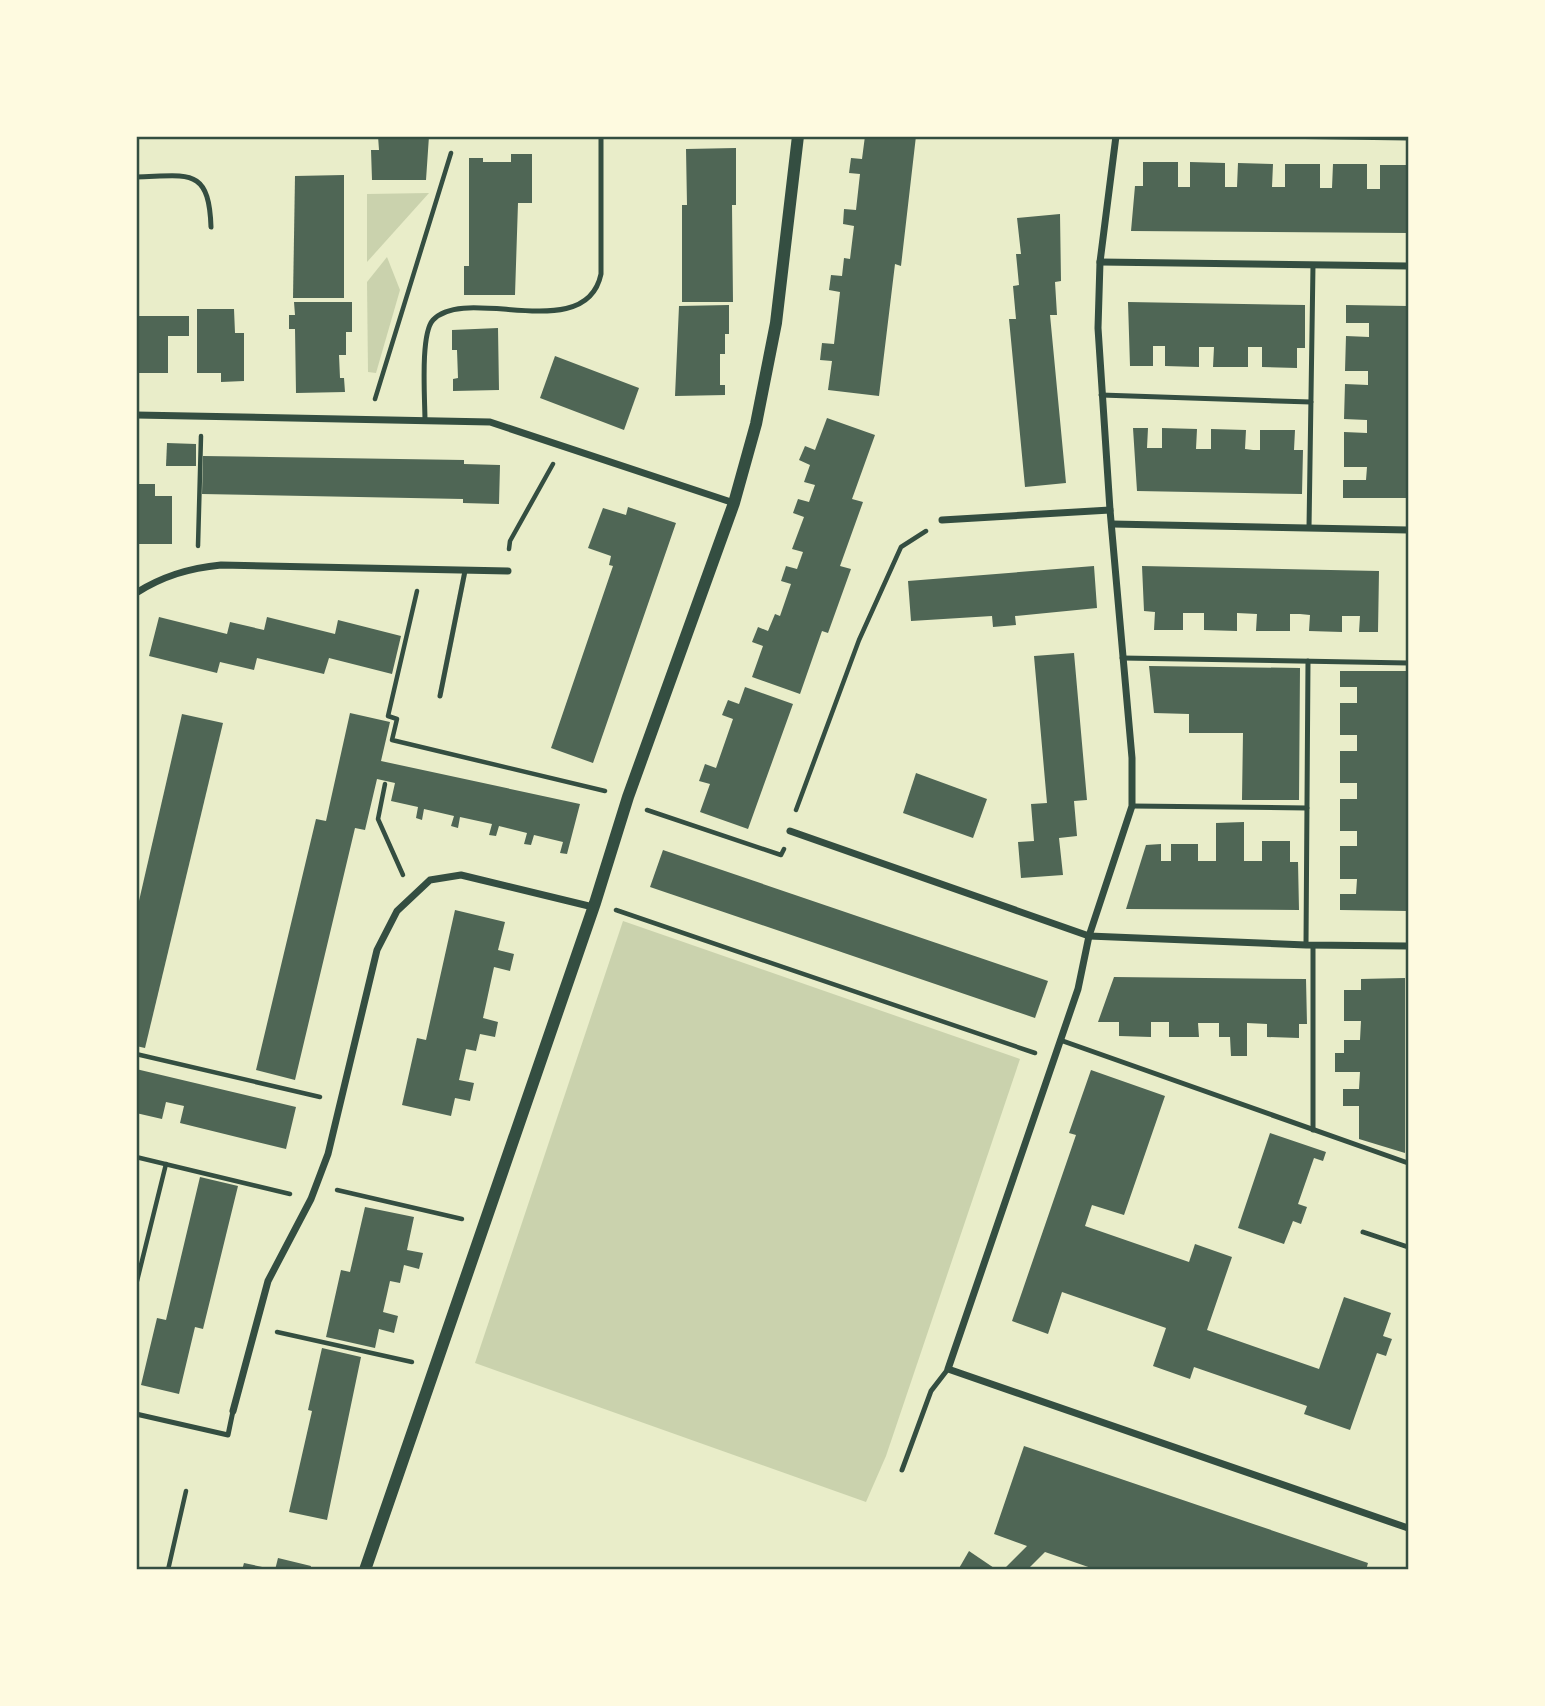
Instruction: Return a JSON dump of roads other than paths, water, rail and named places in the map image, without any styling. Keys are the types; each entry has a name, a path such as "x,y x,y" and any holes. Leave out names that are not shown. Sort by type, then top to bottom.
{"street":[{"path":"365,1570 594,905 627,800 734,503 768,376 798,136"},
{"path":"1116,136 1100,262 1101,395 1132,758 1132,806 1089,936 1078,989 948,1369 1409,1528"},
{"path":"1100,262 1409,266"},
{"path":"136,415 491,422 734,503"},
{"path":"942,520 1110,510"},
{"path":"1112,524 1409,530"},
{"path":"136,593 160,578 221,565 508,571"},
{"path":"790,831 1089,936 1409,946"},
{"path":"233,1411 268,1281 316,1186 342,1102 377,950 397,911 412,894 430,880 461,875 594,905"}],"lane":[{"path":"425,421 426,337 432,321 444,312 470,309 555,310 581,303 598,288 601,274 601,136"},
{"path":"1262,136 1409,138"},
{"path":"136,177 183,176 201,183 210,197 211,227"},
{"path":"1310,528 1313,265"},
{"path":"1101,395 1311,402"},
{"path":"440,696 465,570"},
{"path":"1122,658 1409,663"},
{"path":"1308,661 1307,808 1313,1130"},
{"path":"1132,806 1307,808"},
{"path":"1060,1040 1409,1163"},
{"path":"1363,1232 1409,1247"},
{"path":"902,1470 931,1391 948,1369"},
{"path":"136,1414 228,1435 233,1411"}]}
